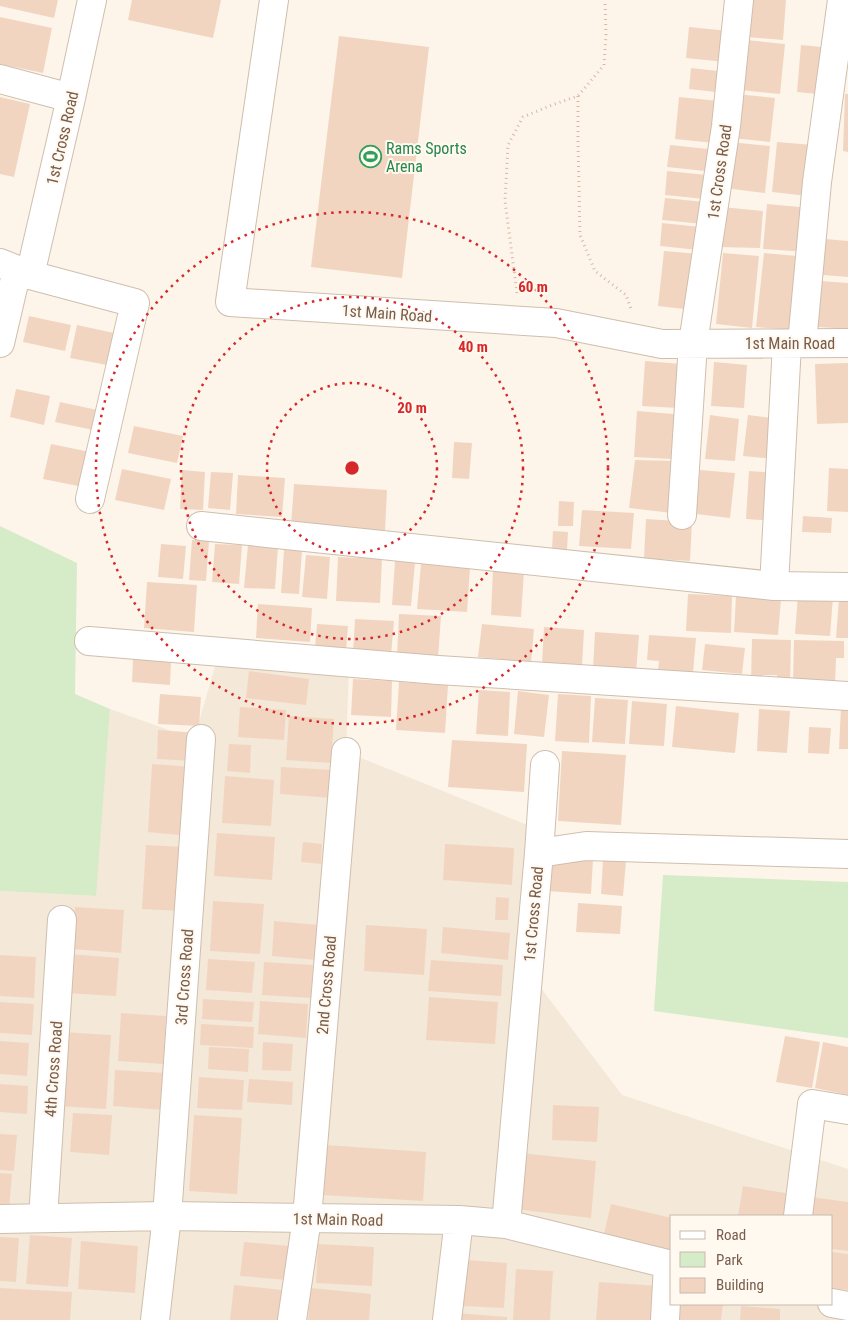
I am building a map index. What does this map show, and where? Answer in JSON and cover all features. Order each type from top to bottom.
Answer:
[{"type":"street","name":"1st Cross Road","points":[[0,343],[16,269],[71,98],[92,0]]},
{"type":"street","name":"1st Main Road","points":[[274,0],[230,302],[556,323],[662,344],[848,343]]},
{"type":"street","name":"1st Cross Road","points":[[682,515],[693,343],[726,126],[739,0]]},
{"type":"street","points":[[774,586],[794,343],[842,0]]},
{"type":"street","points":[[0,79],[71,98]]},
{"type":"street","points":[[16,269],[135,303],[90,499]]},
{"type":"street","points":[[201,526],[774,586],[848,587]]},
{"type":"street","points":[[89,641],[438,670],[848,696]]},
{"type":"street","name":"3rd Cross Road","points":[[155,1320],[167,1216],[201,739]]},
{"type":"street","name":"2nd Cross Road","points":[[292,1320],[307,1218],[346,752]]},
{"type":"street","points":[[539,854],[545,765]]},
{"type":"street","name":"1st Cross Road","points":[[506,1224],[539,854],[586,846],[848,854]]},
{"type":"street","name":"4th Cross Road","points":[[43,1218],[62,920]]},
{"type":"street","points":[[798,1215],[812,1104],[848,1110]]},
{"type":"street","name":"1st Main Road","points":[[0,1219],[167,1216],[459,1220],[506,1224],[670,1264]]},
{"type":"street","points":[[447,1320],[459,1220]]},
{"type":"street","points":[[665,1320],[670,1264]]},
{"type":"street","points":[[833,1303],[848,1306]]},
{"type":"path","points":[[520,321],[505,200],[508,145],[523,117],[552,104],[578,96],[604,65],[606,35],[605,0]]},
{"type":"path","points":[[578,96],[580,235],[595,271],[626,295],[642,340]]},
{"type":"shaded area","points":[[220,649],[349,668],[346,752],[545,832],[531,975],[622,1095],[848,1169],[848,1320],[0,1320],[0,891],[95,896],[110,709],[194,739]]},
{"type":"green space","points":[[0,526],[77,563],[75,694],[110,709],[96,896],[0,891]]},
{"type":"green space","points":[[663,875],[848,882],[848,1038],[654,1011]]},
{"type":"building","points":[[0,0],[58,0],[54,18],[0,6]]},
{"type":"building","points":[[132,0],[221,0],[213,38],[128,20]]},
{"type":"building","points":[[751,0],[786,0],[783,40],[747,37]]},
{"type":"building","points":[[0,17],[52,28],[43,73],[0,64]]},
{"type":"building","points":[[689,27],[729,31],[725,62],[686,58]]},
{"type":"building","name":"Rams Sports Arena","points":[[339,36],[429,47],[402,278],[311,267]]},
{"type":"building","points":[[746,40],[785,44],[780,94],[740,90]]},
{"type":"building","points":[[801,45],[832,48],[827,95],[797,92]]},
{"type":"building","points":[[691,68],[718,71],[716,92],[689,89]]},
{"type":"building","points":[[736,94],[775,98],[770,142],[732,138]]},
{"type":"building","points":[[845,94],[848,94],[848,152],[843,151]]},
{"type":"building","points":[[0,97],[30,104],[14,177],[0,174]]},
{"type":"building","points":[[679,97],[719,101],[714,143],[675,139]]},
{"type":"building","points":[[730,142],[770,146],[765,193],[725,188]]},
{"type":"building","points":[[777,142],[813,145],[808,196],[772,192]]},
{"type":"building","points":[[670,145],[708,149],[705,171],[667,167]]},
{"type":"building","points":[[667,171],[707,175],[704,199],[665,195]]},
{"type":"building","points":[[665,198],[705,202],[703,224],[662,220]]},
{"type":"building","points":[[767,204],[811,208],[807,252],[763,249]]},
{"type":"building","points":[[722,207],[763,211],[760,248],[719,247]]},
{"type":"building","points":[[662,223],[701,227],[698,250],[660,246]]},
{"type":"building","points":[[825,239],[848,241],[848,277],[823,275]]},
{"type":"building","points":[[664,251],[699,254],[693,310],[658,306]]},
{"type":"building","points":[[723,253],[759,256],[752,328],[716,324]]},
{"type":"building","points":[[764,253],[797,256],[790,330],[756,327]]},
{"type":"building","points":[[821,281],[848,283],[848,329],[818,327]]},
{"type":"building","points":[[29,316],[71,325],[65,351],[23,342]]},
{"type":"building","points":[[77,325],[114,333],[107,365],[70,358]]},
{"type":"building","points":[[645,361],[681,364],[678,408],[642,406]]},
{"type":"building","points":[[714,362],[747,365],[744,408],[711,406]]},
{"type":"building","points":[[848,363],[848,423],[817,424],[815,364]]},
{"type":"building","points":[[16,389],[50,396],[44,425],[10,417]]},
{"type":"building","points":[[60,402],[102,411],[98,431],[55,422]]},
{"type":"building","points":[[637,411],[674,414],[671,459],[634,457]]},
{"type":"building","points":[[710,415],[739,419],[735,461],[705,459]]},
{"type":"building","points":[[748,415],[779,419],[775,459],[743,456]]},
{"type":"building","points":[[134,426],[183,436],[177,463],[128,453]]},
{"type":"building","points":[[454,442],[472,443],[469,479],[452,478]]},
{"type":"building","points":[[51,444],[90,452],[83,487],[43,479]]},
{"type":"building","points":[[635,460],[678,461],[672,513],[629,508]]},
{"type":"building","points":[[829,468],[848,469],[848,512],[827,511]]},
{"type":"building","points":[[122,469],[171,479],[164,510],[115,500]]},
{"type":"building","points":[[182,470],[205,472],[203,510],[180,509]]},
{"type":"building","points":[[700,470],[735,473],[730,518],[696,514]]},
{"type":"building","points":[[749,471],[777,473],[774,521],[746,519]]},
{"type":"building","points":[[211,472],[233,473],[230,510],[208,508]]},
{"type":"building","points":[[238,475],[285,478],[282,517],[236,514]]},
{"type":"building","points":[[294,484],[387,490],[385,532],[291,525]]},
{"type":"building","points":[[559,501],[574,502],[573,526],[558,526]]},
{"type":"building","points":[[582,510],[634,513],[631,549],[579,546]]},
{"type":"building","points":[[803,516],[832,518],[831,533],[802,532]]},
{"type":"building","points":[[646,519],[692,522],[690,561],[644,558]]},
{"type":"building","points":[[553,531],[568,532],[567,550],[552,549]]},
{"type":"building","points":[[192,540],[209,541],[206,581],[189,580]]},
{"type":"building","points":[[161,544],[186,546],[183,579],[158,577]]},
{"type":"building","points":[[215,544],[242,545],[239,584],[212,582]]},
{"type":"building","points":[[248,545],[278,547],[275,589],[244,588]]},
{"type":"building","points":[[284,550],[302,550],[299,594],[281,593]]},
{"type":"building","points":[[306,555],[330,557],[327,599],[302,597]]},
{"type":"building","points":[[338,557],[382,559],[380,603],[336,601]]},
{"type":"building","points":[[395,561],[415,563],[411,606],[392,605]]},
{"type":"building","points":[[421,564],[470,568],[467,612],[417,609]]},
{"type":"building","points":[[493,569],[524,571],[521,617],[491,615]]},
{"type":"building","points":[[147,582],[197,585],[194,632],[144,628]]},
{"type":"building","points":[[688,594],[732,596],[731,633],[686,631]]},
{"type":"building","points":[[798,594],[833,597],[830,636],[795,634]]},
{"type":"building","points":[[736,596],[781,599],[778,635],[734,632]]},
{"type":"building","points":[[839,598],[848,599],[848,638],[836,638]]},
{"type":"building","points":[[258,604],[312,608],[310,642],[256,638]]},
{"type":"building","points":[[399,614],[441,616],[438,658],[397,655]]},
{"type":"building","points":[[355,619],[394,621],[391,655],[353,652]]},
{"type":"building","points":[[317,624],[348,626],[346,651],[315,649]]},
{"type":"building","points":[[482,624],[534,629],[531,662],[478,657]]},
{"type":"building","points":[[544,627],[584,630],[582,666],[542,663]]},
{"type":"building","points":[[595,632],[639,635],[636,673],[593,669]]},
{"type":"building","points":[[649,635],[696,638],[693,673],[658,670],[659,661],[647,660]]},
{"type":"building","points":[[752,639],[791,640],[790,684],[777,684],[777,675],[763,675],[763,682],[751,682]]},
{"type":"building","points":[[794,640],[844,641],[844,658],[836,658],[835,685],[793,684]]},
{"type":"building","points":[[705,644],[745,648],[742,674],[702,670]]},
{"type":"building","points":[[133,659],[171,662],[170,685],[132,682]]},
{"type":"building","points":[[249,671],[309,679],[306,705],[246,698]]},
{"type":"building","points":[[353,679],[392,681],[391,717],[351,715]]},
{"type":"building","points":[[399,682],[448,685],[445,733],[396,730]]},
{"type":"building","points":[[479,690],[510,692],[508,736],[476,734]]},
{"type":"building","points":[[518,691],[549,695],[544,737],[514,734]]},
{"type":"building","points":[[160,694],[201,697],[199,726],[158,724]]},
{"type":"building","points":[[558,694],[591,696],[589,743],[555,741]]},
{"type":"building","points":[[595,698],[628,700],[625,744],[592,742]]},
{"type":"building","points":[[632,701],[667,704],[664,746],[629,744]]},
{"type":"building","points":[[676,706],[739,713],[735,753],[672,747]]},
{"type":"building","points":[[240,707],[286,710],[284,740],[238,737]]},
{"type":"building","points":[[841,707],[848,707],[848,749],[839,749]]},
{"type":"building","points":[[759,709],[790,711],[787,753],[757,751]]},
{"type":"building","points":[[289,716],[334,719],[331,763],[286,760]]},
{"type":"building","points":[[809,727],[831,728],[829,754],[808,753]]},
{"type":"building","points":[[158,730],[198,733],[196,761],[157,759]]},
{"type":"building","points":[[452,740],[527,744],[524,792],[448,787]]},
{"type":"building","points":[[229,744],[251,745],[250,773],[227,771]]},
{"type":"building","points":[[562,751],[626,755],[621,825],[558,821]]},
{"type":"building","points":[[152,764],[194,767],[190,836],[148,832]]},
{"type":"building","points":[[281,767],[333,770],[332,798],[280,794]]},
{"type":"building","points":[[225,776],[274,780],[271,826],[222,823]]},
{"type":"building","points":[[217,833],[275,837],[272,880],[214,876]]},
{"type":"building","points":[[303,842],[322,844],[321,864],[301,862]]},
{"type":"building","points":[[445,844],[514,848],[512,885],[443,880]]},
{"type":"building","points":[[146,845],[185,847],[181,911],[142,909]]},
{"type":"building","points":[[550,855],[593,859],[591,894],[547,891]]},
{"type":"building","points":[[603,860],[626,861],[623,896],[601,894]]},
{"type":"building","points":[[496,897],[509,898],[508,920],[495,920]]},
{"type":"building","points":[[213,901],[264,904],[260,954],[210,951]]},
{"type":"building","points":[[578,903],[622,906],[620,934],[576,932]]},
{"type":"building","points":[[75,907],[124,910],[121,953],[72,949]]},
{"type":"building","points":[[274,921],[319,925],[317,960],[272,956]]},
{"type":"building","points":[[366,925],[427,929],[424,975],[364,971]]},
{"type":"building","points":[[443,927],[510,933],[508,960],[441,953]]},
{"type":"building","points":[[69,954],[119,958],[116,996],[66,993]]},
{"type":"building","points":[[0,955],[36,957],[34,998],[0,996]]},
{"type":"building","points":[[208,959],[255,962],[252,993],[206,990]]},
{"type":"building","points":[[431,960],[503,965],[501,996],[428,991]]},
{"type":"building","points":[[264,962],[313,965],[311,998],[262,995]]},
{"type":"building","points":[[429,997],[498,1002],[495,1044],[426,1040]]},
{"type":"building","points":[[203,999],[254,1002],[252,1022],[202,1019]]},
{"type":"building","points":[[260,1001],[308,1004],[306,1038],[258,1034]]},
{"type":"building","points":[[0,1002],[34,1004],[32,1035],[0,1033]]},
{"type":"building","points":[[121,1013],[166,1016],[163,1064],[118,1061]]},
{"type":"building","points":[[201,1024],[254,1027],[253,1048],[200,1045]]},
{"type":"building","points":[[63,1032],[111,1035],[106,1109],[59,1106]]},
{"type":"building","points":[[785,1036],[820,1042],[812,1088],[776,1082]]},
{"type":"building","points":[[0,1041],[29,1043],[27,1076],[0,1074]]},
{"type":"building","points":[[263,1042],[293,1044],[291,1071],[262,1070]]},
{"type":"building","points":[[823,1042],[848,1047],[848,1095],[815,1088]]},
{"type":"building","points":[[209,1047],[249,1049],[248,1072],[208,1069]]},
{"type":"building","points":[[115,1070],[166,1073],[163,1110],[113,1106]]},
{"type":"building","points":[[199,1077],[244,1080],[242,1110],[197,1108]]},
{"type":"building","points":[[249,1079],[293,1082],[292,1105],[247,1102]]},
{"type":"building","points":[[0,1084],[28,1086],[27,1114],[0,1112]]},
{"type":"building","points":[[553,1105],[599,1107],[597,1142],[552,1140]]},
{"type":"building","points":[[73,1113],[112,1115],[109,1155],[70,1152]]},
{"type":"building","points":[[194,1115],[242,1118],[237,1194],[189,1191]]},
{"type":"building","points":[[0,1134],[17,1135],[14,1171],[0,1170]]},
{"type":"building","points":[[326,1145],[426,1152],[423,1201],[322,1195]]},
{"type":"building","points":[[521,1153],[596,1161],[591,1218],[514,1209]]},
{"type":"building","points":[[0,1173],[12,1174],[9,1210],[0,1209]]},
{"type":"building","points":[[743,1186],[791,1194],[788,1215],[738,1215]]},
{"type":"building","points":[[811,1197],[848,1202],[848,1251],[833,1249],[833,1215],[809,1215]]},
{"type":"building","points":[[611,1204],[670,1218],[670,1253],[603,1238]]},
{"type":"building","points":[[30,1235],[72,1238],[68,1287],[26,1284]]},
{"type":"building","points":[[0,1237],[19,1238],[16,1282],[0,1281]]},
{"type":"building","points":[[81,1241],[138,1246],[135,1293],[78,1289]]},
{"type":"building","points":[[244,1242],[290,1246],[287,1280],[240,1276]]},
{"type":"building","points":[[318,1244],[374,1247],[372,1286],[316,1283]]},
{"type":"building","points":[[833,1252],[848,1254],[848,1290],[833,1288]]},
{"type":"building","points":[[466,1260],[507,1263],[504,1308],[463,1306]]},
{"type":"building","points":[[516,1269],[553,1271],[550,1320],[513,1320]]},
{"type":"building","points":[[599,1282],[659,1286],[657,1320],[596,1320]]},
{"type":"building","points":[[234,1285],[282,1290],[279,1320],[230,1320]]},
{"type":"building","points":[[0,1288],[72,1292],[70,1320],[0,1320]]},
{"type":"building","points":[[311,1288],[371,1294],[369,1320],[308,1320]]},
{"type":"building","points":[[672,1305],[723,1305],[721,1320],[671,1320]]},
{"type":"building","points":[[741,1306],[780,1309],[780,1320],[740,1320]]},
{"type":"building","points":[[456,1313],[507,1317],[507,1320],[455,1320]]},
{"type":"place","name":"Rams Sports Arena","points":[[370,157]]}]
